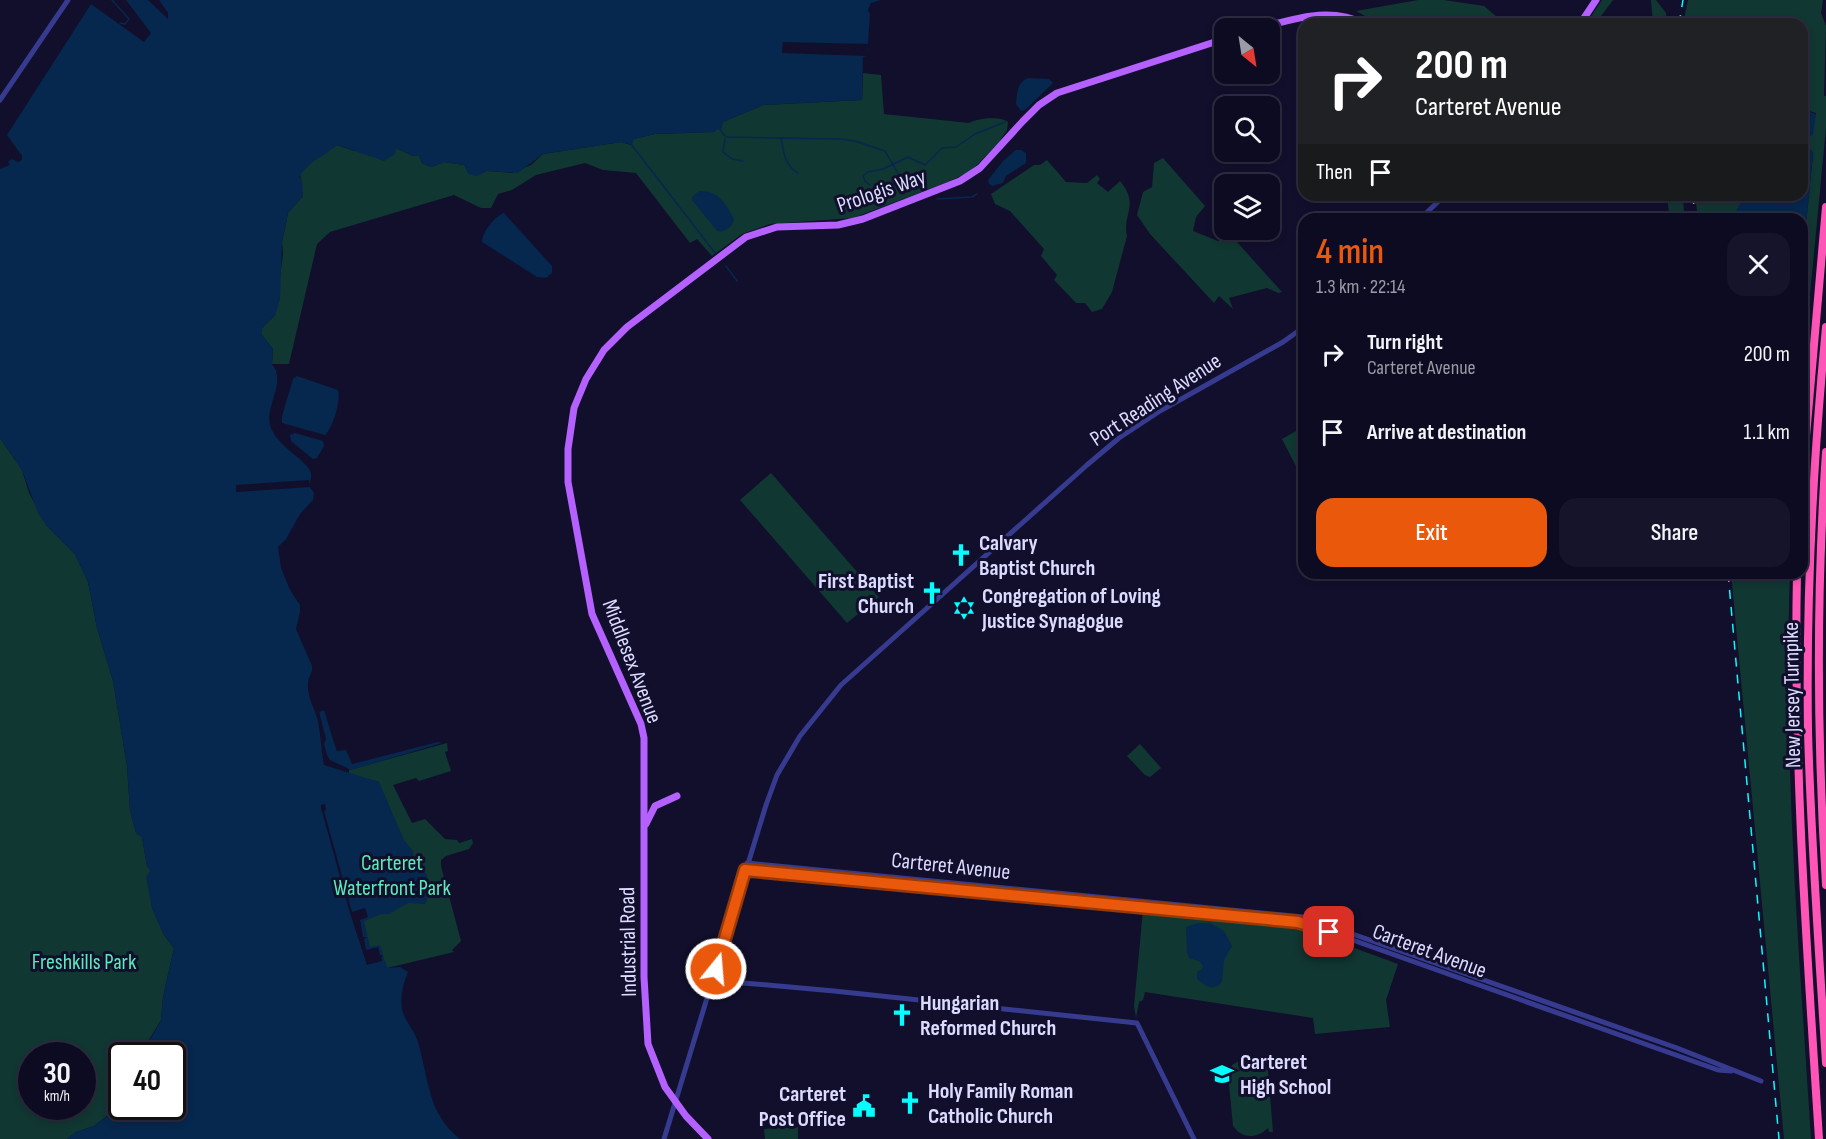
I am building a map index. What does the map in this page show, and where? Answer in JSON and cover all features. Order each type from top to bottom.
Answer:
[{"type":"highway","points":[[1808,413],[1826,207]]},
{"type":"highway","name":"New Jersey Turnpike","points":[[1826,327],[1812,516],[1808,668],[1813,848],[1826,1063]]},
{"type":"highway","name":"New Jersey Turnpike","points":[[1826,452],[1820,574],[1819,669],[1821,794],[1826,885]]},
{"type":"highway","name":"New Jersey Turnpike","points":[[1797,579],[1798,794],[1819,1139]]},
{"type":"main road","points":[[1584,18],[1596,0]]},
{"type":"main road","points":[[1298,18],[1323,14],[1350,18]]},
{"type":"main road","points":[[1280,23],[1298,18]]},
{"type":"main road","name":"Prologis Way","points":[[572,507],[568,482],[568,449],[574,408],[586,379],[604,350],[627,327],[740,240],[760,231],[777,227],[838,225],[863,219],[960,181],[980,168],[1034,109],[1057,93],[1214,42]]},
{"type":"main road","name":"Middlesex Avenue","points":[[572,507],[592,614],[641,724],[644,738],[644,794]]},
{"type":"main road","name":"Industrial Road","points":[[644,794],[644,977],[648,1044],[665,1087],[708,1139]]},
{"type":"main road","points":[[645,826],[655,806],[677,796]]},
{"type":"street","points":[[0,100],[68,0]]},
{"type":"street","points":[[1426,213],[1439,201]]},
{"type":"street","name":"Port Reading Avenue","points":[[664,1139],[745,870],[777,775],[805,728],[850,677],[1119,438],[1298,331]]},
{"type":"street","name":"Carteret Avenue","points":[[747,864],[1304,917],[1677,1048],[1761,1081]]},
{"type":"street","name":"Carteret Avenue","points":[[745,870],[1302,922],[1718,1070],[1736,1072]]},
{"type":"street","points":[[711,984],[744,983],[834,991],[1137,1023],[1194,1139]]},
{"type":"green space","points":[[1418,0],[1444,0],[1484,6],[1498,18],[1368,18],[1356,11]]},
{"type":"green space","points":[[1602,0],[1613,0],[1600,18],[1590,18]]},
{"type":"green space","points":[[1651,0],[1656,0],[1666,13],[1666,18],[1652,18]]},
{"type":"green space","points":[[1688,0],[1823,0],[1821,13],[1826,26],[1824,96],[1826,96],[1826,128],[1808,316],[1807,213],[1813,154],[1808,146],[1808,133],[1816,113],[1808,111],[1808,18],[1684,18]]},
{"type":"green space","points":[[863,73],[881,75],[884,114],[969,123],[995,118],[1008,122],[1007,130],[977,165],[950,181],[853,218],[770,224],[742,234],[712,256],[697,239],[690,243],[636,173],[603,170],[585,163],[536,175],[512,190],[498,194],[491,208],[481,208],[454,195],[330,232],[317,244],[289,364],[272,364],[273,349],[262,335],[262,328],[275,315],[283,254],[282,242],[288,213],[303,196],[300,174],[312,161],[337,145],[354,151],[398,149],[413,156],[419,155],[422,163],[431,167],[444,162],[464,165],[469,174],[487,171],[512,173],[531,165],[543,154],[621,142],[631,145],[633,139],[655,134],[714,132],[723,122],[763,105],[862,100]]},
{"type":"green space","points":[[1163,158],[1205,206],[1196,217],[1193,231],[1218,241],[1235,240],[1282,292],[1278,293],[1267,288],[1229,298],[1233,309],[1219,296],[1214,303],[1150,234],[1137,215],[1143,192],[1152,187],[1154,163]]},
{"type":"green space","points":[[1047,160],[1066,182],[1087,183],[1097,175],[1100,179],[1097,183],[1108,192],[1120,181],[1129,197],[1127,236],[1112,292],[1102,309],[1092,312],[1085,303],[1076,303],[1054,280],[1057,275],[1041,256],[1044,249],[1010,211],[995,204],[991,194],[1034,165],[1040,165]]},
{"type":"green space","points":[[1668,201],[1683,201],[1684,213],[1669,213]]},
{"type":"green space","points":[[1696,201],[1744,201],[1749,213],[1697,213]]},
{"type":"green space","points":[[1298,430],[1298,470],[1282,439]]},
{"type":"green space","name":"Freshkills Park","points":[[0,438],[22,470],[29,493],[47,526],[75,554],[88,582],[97,628],[113,681],[127,766],[130,810],[136,833],[142,837],[147,866],[151,871],[148,875],[152,908],[164,935],[174,948],[163,997],[161,1020],[148,1042],[108,1042],[108,1115],[94,1126],[76,1132],[67,1139],[0,1139]]},
{"type":"green space","points":[[771,473],[879,597],[847,623],[740,500]]},
{"type":"green space","points":[[1732,579],[1790,579],[1788,644],[1790,785],[1811,1139],[1784,1139]]},
{"type":"green space","name":"Carteret Waterfront Park","points":[[447,743],[448,751],[445,752],[451,771],[419,781],[416,778],[393,785],[412,823],[425,819],[445,839],[457,840],[459,843],[472,839],[473,843],[469,849],[446,856],[441,860],[461,941],[452,950],[454,952],[387,968],[385,962],[370,967],[350,913],[379,782],[349,774],[349,770]]},
{"type":"green space","points":[[1140,744],[1161,768],[1150,777],[1145,775],[1127,756]]},
{"type":"green space","points":[[1143,910],[1301,925],[1338,938],[1338,942],[1398,964],[1386,1000],[1390,1027],[1315,1034],[1313,1018],[1145,992],[1143,1000],[1139,1002],[1136,1018],[1134,1006]]},
{"type":"green space","points":[[1242,1059],[1254,1059],[1263,1063],[1263,1060],[1267,1060],[1273,1132],[1269,1132],[1268,1128],[1264,1132],[1250,1136],[1241,1133],[1233,1126],[1228,1074],[1232,1065]]},
{"type":"green space","points":[[798,1127],[798,1139],[765,1139],[764,1129]]},
{"type":"water","points":[[126,0],[148,0],[168,19],[168,13],[159,0],[881,0],[871,3],[868,10],[870,14],[867,56],[863,57],[862,100],[763,105],[723,122],[721,131],[717,129],[714,132],[655,134],[634,139],[632,145],[621,142],[543,154],[518,173],[487,171],[477,176],[469,174],[464,165],[444,162],[431,167],[422,163],[419,155],[413,156],[398,149],[395,154],[384,161],[337,145],[313,162],[299,177],[302,180],[303,196],[288,213],[282,242],[280,299],[275,315],[262,328],[262,335],[273,349],[272,364],[277,378],[270,410],[270,425],[278,440],[308,468],[311,473],[310,487],[314,493],[313,500],[300,514],[286,539],[278,547],[281,568],[290,590],[300,605],[296,629],[312,666],[308,689],[318,721],[324,765],[379,782],[404,840],[413,851],[415,866],[424,871],[428,878],[429,892],[425,904],[408,903],[389,914],[381,914],[364,921],[370,947],[380,945],[387,968],[400,967],[408,972],[403,986],[401,1004],[403,1013],[418,1042],[435,1107],[449,1129],[460,1139],[67,1139],[76,1132],[94,1126],[108,1116],[108,1120],[186,1120],[186,1042],[149,1042],[161,1020],[163,997],[174,948],[164,935],[152,908],[146,876],[151,871],[147,866],[142,837],[136,833],[130,810],[127,766],[113,681],[97,628],[88,582],[75,554],[47,526],[38,513],[22,470],[0,438],[0,169],[10,165],[8,162],[12,159],[18,162],[22,160],[22,156],[7,135],[91,4],[144,42],[151,33]]},
{"type":"water","points":[[1028,78],[1049,79],[1053,83],[1025,110],[1021,111],[1016,104],[1017,92]]},
{"type":"water","points":[[1808,111],[1816,114],[1813,134],[1808,138]]},
{"type":"water","points":[[1808,146],[1813,154],[1807,213],[1735,213],[1741,201],[1808,201]]},
{"type":"water","points":[[1016,150],[1026,153],[1026,163],[1006,176],[1003,183],[992,186],[989,184],[988,180],[1003,161]]},
{"type":"water","points":[[699,191],[716,195],[728,208],[734,219],[728,229],[717,231],[692,200],[692,197]]},
{"type":"water","points":[[504,213],[552,266],[552,273],[546,278],[537,277],[482,242],[490,225]]},
{"type":"water","points":[[297,376],[338,390],[336,414],[325,435],[282,423],[293,379]]},
{"type":"water","points":[[295,433],[323,441],[324,446],[317,458],[313,459],[291,441],[290,435]]},
{"type":"water","points":[[324,710],[337,751],[346,750],[352,764],[438,742],[442,743],[351,770],[330,760],[327,755],[324,744],[326,739],[319,712]]},
{"type":"water","points":[[1198,923],[1210,923],[1224,931],[1232,946],[1224,960],[1222,982],[1216,987],[1206,986],[1197,979],[1197,972],[1203,966],[1199,961],[1189,958],[1187,953],[1186,927]]},
{"type":"pier","points":[[783,42],[868,44],[867,56],[782,53]]},
{"type":"pier","points":[[309,480],[310,487],[236,492],[236,485]]},
{"type":"pier","points":[[325,804],[326,810],[324,811],[352,912],[365,908],[368,917],[360,920],[363,937],[367,937],[364,939],[366,950],[378,947],[380,955],[384,956],[381,957],[382,961],[367,965],[321,808],[321,805]]},
{"type":"waterway","points":[[112,0],[129,19],[125,24],[120,23]]},
{"type":"waterway","points":[[870,185],[863,176],[868,172],[883,169],[908,157],[925,165],[942,148],[956,147],[975,134],[1005,122]]},
{"type":"waterway","points":[[721,131],[726,137],[855,141],[885,151],[900,177],[917,189]]},
{"type":"waterway","points":[[781,138],[787,162],[798,173]]},
{"type":"waterway","points":[[725,139],[723,152],[732,159],[743,161]]},
{"type":"waterway","points":[[631,144],[715,253]]},
{"type":"waterway","points":[[937,199],[972,197],[977,194]]},
{"type":"waterway","points":[[726,266],[737,281]]},
{"type":"railway","points":[[1680,18],[1683,0]]},
{"type":"railway","points":[[1694,201],[1694,213]]},
{"type":"railway","points":[[1729,579],[1779,1139]]},
{"type":"place","name":"Calvary Baptist Church","points":[[961,555]]},
{"type":"place","name":"First Baptist Church","points":[[932,593]]},
{"type":"place","name":"Congregation of Loving Justice Synagogue","points":[[964,608]]},
{"type":"place","name":"Hungarian Reformed Church","points":[[902,1015]]},
{"type":"place","name":"Carteret High School","points":[[1222,1074]]},
{"type":"place","name":"Holy Family Roman Catholic Church","points":[[910,1103]]},
{"type":"place","name":"Carteret Post Office","points":[[864,1106]]},
{"type":"route","points":[[716,969],[745,870],[1302,922],[1329,932]]}]
